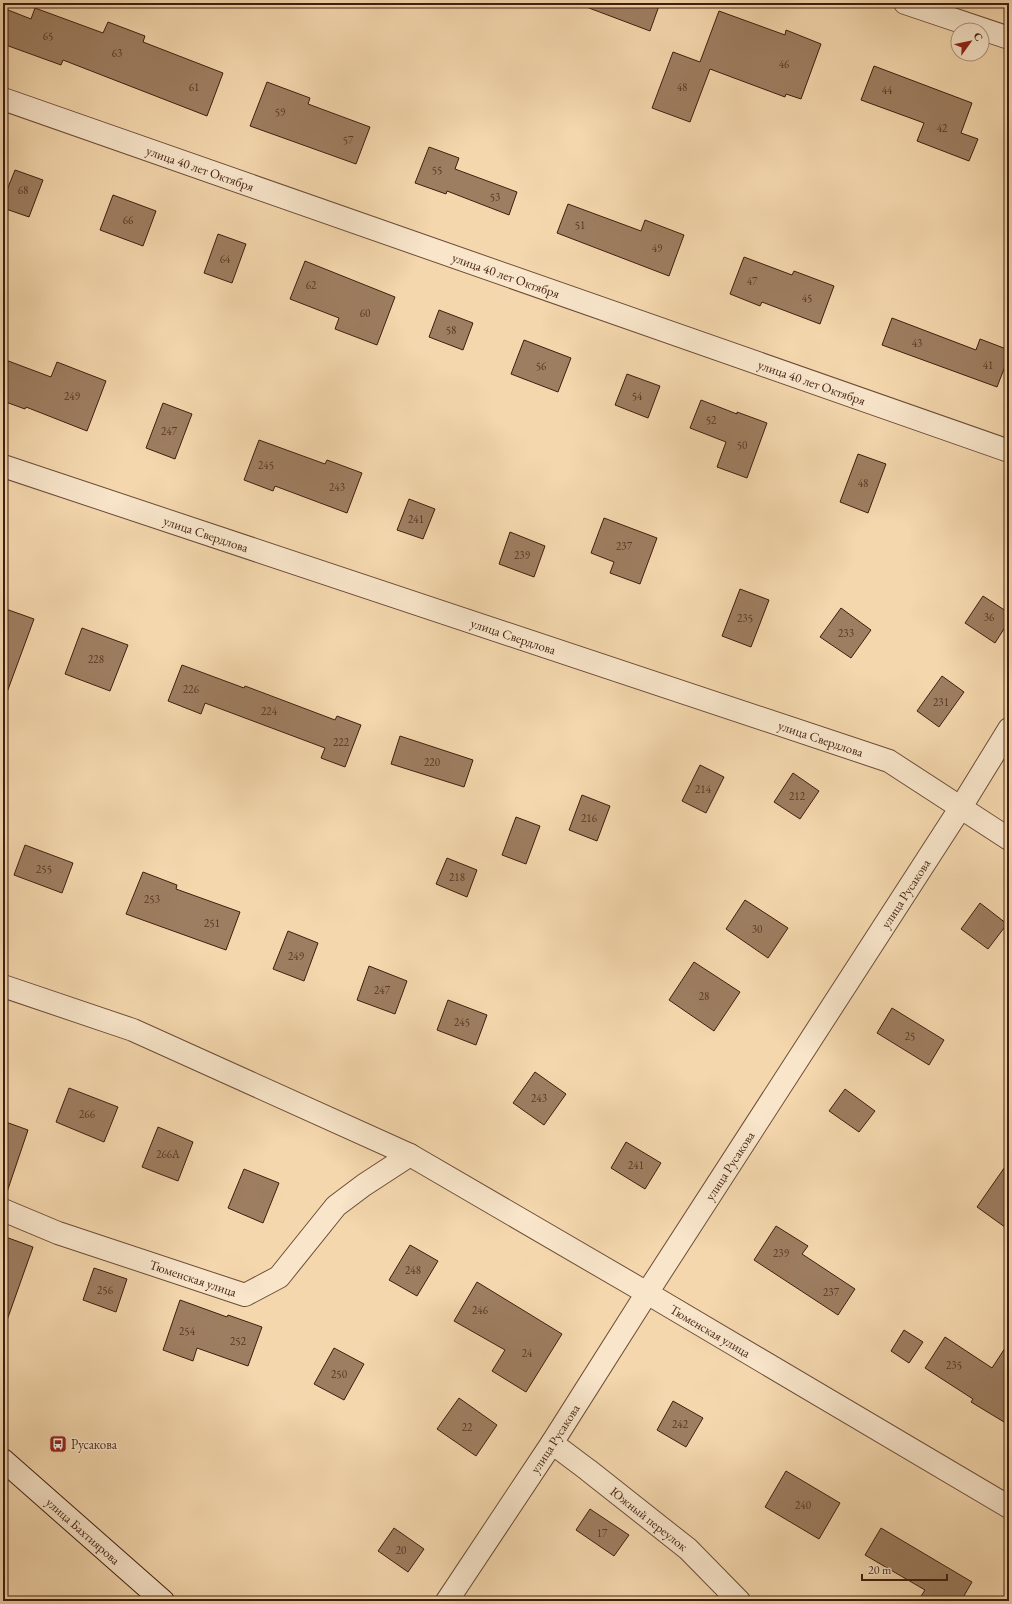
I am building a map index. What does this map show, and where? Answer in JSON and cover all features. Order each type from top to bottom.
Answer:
[{"type":"street","points":[[904,3],[1009,38]]},
{"type":"street","name":"улица 40 лет Октября","points":[[3,99],[1009,451]]},
{"type":"street","name":"улица Свердлова","points":[[3,466],[889,761],[1009,839]]},
{"type":"street","name":"улица Русакова","points":[[447,1601],[552,1444],[647,1293],[961,807],[1009,729]]},
{"type":"street","name":"Тюменская улица","points":[[3,986],[133,1030],[410,1155],[1009,1507]]},
{"type":"street","name":"Тюменская улица","points":[[3,1210],[58,1233],[245,1295],[279,1277],[336,1206],[364,1185],[410,1155]]},
{"type":"street","name":"Южный переулок","points":[[552,1444],[588,1470],[688,1549],[739,1601]]},
{"type":"street","name":"улица Бахтиярова","points":[[3,1460],[163,1601]]},
{"type":"building","points":[[581,3],[660,3],[650,31],[581,5]]},
{"type":"building","points":[[3,8],[31,19],[35,8],[103,33],[108,22],[145,36],[143,42],[223,73],[207,116],[63,60],[61,65],[3,44]]},
{"type":"building","points":[[719,11],[785,35],[786,30],[821,44],[801,99],[786,94],[785,97],[710,69],[690,122],[652,108],[673,52],[700,62]]},
{"type":"building","points":[[874,66],[972,103],[961,133],[978,139],[969,161],[917,141],[924,123],[861,100]]},
{"type":"building","points":[[267,82],[310,98],[308,104],[370,127],[356,164],[250,126]]},
{"type":"building","points":[[429,147],[459,158],[455,169],[517,192],[509,215],[447,191],[446,194],[415,183]]},
{"type":"building","points":[[15,170],[43,180],[29,217],[3,208],[3,200]]},
{"type":"building","points":[[113,195],[156,211],[143,246],[100,230]]},
{"type":"building","points":[[568,204],[641,231],[645,220],[684,235],[669,276],[557,233]]},
{"type":"building","points":[[218,234],[246,244],[232,283],[204,273]]},
{"type":"building","points":[[744,257],[792,275],[794,271],[834,286],[820,324],[762,302],[760,306],[730,294]]},
{"type":"building","points":[[305,261],[395,297],[377,345],[335,329],[339,318],[290,299]]},
{"type":"building","points":[[439,310],[473,323],[463,350],[429,337]]},
{"type":"building","points":[[892,318],[976,350],[980,339],[1009,350],[1009,356],[997,387],[882,345]]},
{"type":"building","points":[[524,340],[571,358],[558,392],[511,374]]},
{"type":"building","points":[[3,359],[51,377],[57,362],[106,381],[87,431],[26,407],[25,409],[3,401]]},
{"type":"building","points":[[627,374],[660,386],[648,418],[615,405]]},
{"type":"building","points":[[701,400],[737,414],[737,412],[767,423],[747,478],[717,467],[726,442],[690,428]]},
{"type":"building","points":[[163,403],[192,414],[175,459],[146,448]]},
{"type":"building","points":[[259,440],[325,464],[327,460],[362,473],[347,513],[275,486],[273,491],[244,480]]},
{"type":"building","points":[[858,454],[886,464],[868,513],[840,502]]},
{"type":"building","points":[[409,499],[435,509],[423,539],[397,530]]},
{"type":"building","points":[[604,518],[657,538],[640,584],[610,573],[614,562],[591,553]]},
{"type":"building","points":[[510,532],[545,546],[534,577],[499,564]]},
{"type":"building","points":[[740,589],[769,600],[751,647],[722,636]]},
{"type":"building","points":[[983,596],[1009,613],[1009,621],[995,643],[965,623]]},
{"type":"building","points":[[3,608],[34,619],[6,695],[3,694]]},
{"type":"building","points":[[841,608],[871,630],[851,658],[820,637]]},
{"type":"building","points":[[82,628],[128,645],[110,691],[65,674]]},
{"type":"building","points":[[182,665],[244,688],[245,686],[335,720],[337,716],[361,725],[345,767],[321,758],[325,748],[205,703],[201,714],[168,701]]},
{"type":"building","points":[[942,676],[964,692],[939,727],[917,711]]},
{"type":"building","points":[[400,736],[473,760],[464,787],[391,764]]},
{"type":"building","points":[[700,765],[724,777],[706,813],[682,801]]},
{"type":"building","points":[[793,773],[819,791],[800,819],[774,802]]},
{"type":"building","points":[[582,795],[610,806],[597,841],[569,830]]},
{"type":"building","points":[[516,817],[540,826],[526,864],[502,855]]},
{"type":"building","points":[[25,845],[73,863],[62,893],[14,875]]},
{"type":"building","points":[[447,858],[477,870],[467,897],[436,884]]},
{"type":"building","points":[[143,872],[177,885],[176,889],[240,912],[226,950],[126,914]]},
{"type":"building","points":[[745,900],[788,928],[768,958],[726,929]]},
{"type":"building","points":[[980,903],[1007,924],[988,949],[961,929]]},
{"type":"building","points":[[288,931],[318,943],[304,981],[273,969]]},
{"type":"building","points":[[694,962],[740,992],[714,1031],[669,1000]]},
{"type":"building","points":[[369,966],[407,981],[395,1014],[357,1000]]},
{"type":"building","points":[[448,1000],[487,1015],[476,1045],[437,1030]]},
{"type":"building","points":[[892,1008],[944,1040],[929,1065],[877,1033]]},
{"type":"building","points":[[535,1072],[566,1094],[544,1125],[513,1103]]},
{"type":"building","points":[[69,1088],[118,1107],[104,1142],[56,1122]]},
{"type":"building","points":[[845,1089],[875,1111],[859,1132],[829,1111]]},
{"type":"building","points":[[3,1121],[28,1130],[7,1192],[3,1192]]},
{"type":"building","points":[[158,1127],[193,1142],[178,1181],[142,1167]]},
{"type":"building","points":[[626,1142],[661,1163],[645,1189],[611,1168]]},
{"type":"building","points":[[1009,1161],[1009,1230],[977,1207]]},
{"type":"building","points":[[244,1169],[279,1183],[263,1223],[228,1208]]},
{"type":"building","points":[[776,1226],[808,1246],[802,1254],[855,1289],[838,1315],[754,1260]]},
{"type":"building","points":[[3,1236],[33,1247],[6,1323],[3,1323]]},
{"type":"building","points":[[410,1245],[438,1261],[417,1296],[389,1280]]},
{"type":"building","points":[[94,1268],[127,1279],[116,1312],[83,1300]]},
{"type":"building","points":[[477,1282],[562,1334],[526,1392],[492,1371],[505,1350],[454,1321]]},
{"type":"building","points":[[180,1300],[227,1317],[228,1315],[262,1327],[248,1366],[197,1348],[193,1361],[163,1350]]},
{"type":"building","points":[[904,1330],[923,1342],[909,1363],[891,1351]]},
{"type":"building","points":[[945,1337],[992,1368],[1009,1342],[1009,1425],[971,1402],[973,1399],[925,1368]]},
{"type":"building","points":[[334,1348],[364,1364],[344,1400],[314,1384]]},
{"type":"building","points":[[459,1398],[497,1425],[476,1456],[437,1429]]},
{"type":"building","points":[[673,1401],[703,1418],[686,1447],[657,1430]]},
{"type":"building","points":[[786,1471],[840,1503],[819,1539],[765,1507]]},
{"type":"building","points":[[590,1509],[629,1535],[614,1556],[576,1530]]},
{"type":"building","points":[[394,1528],[424,1549],[408,1572],[378,1551]]},
{"type":"building","points":[[881,1528],[972,1582],[961,1601],[918,1601],[925,1590],[865,1555]]},
{"type":"place","name":"Русакова","points":[[58,1444]]}]
